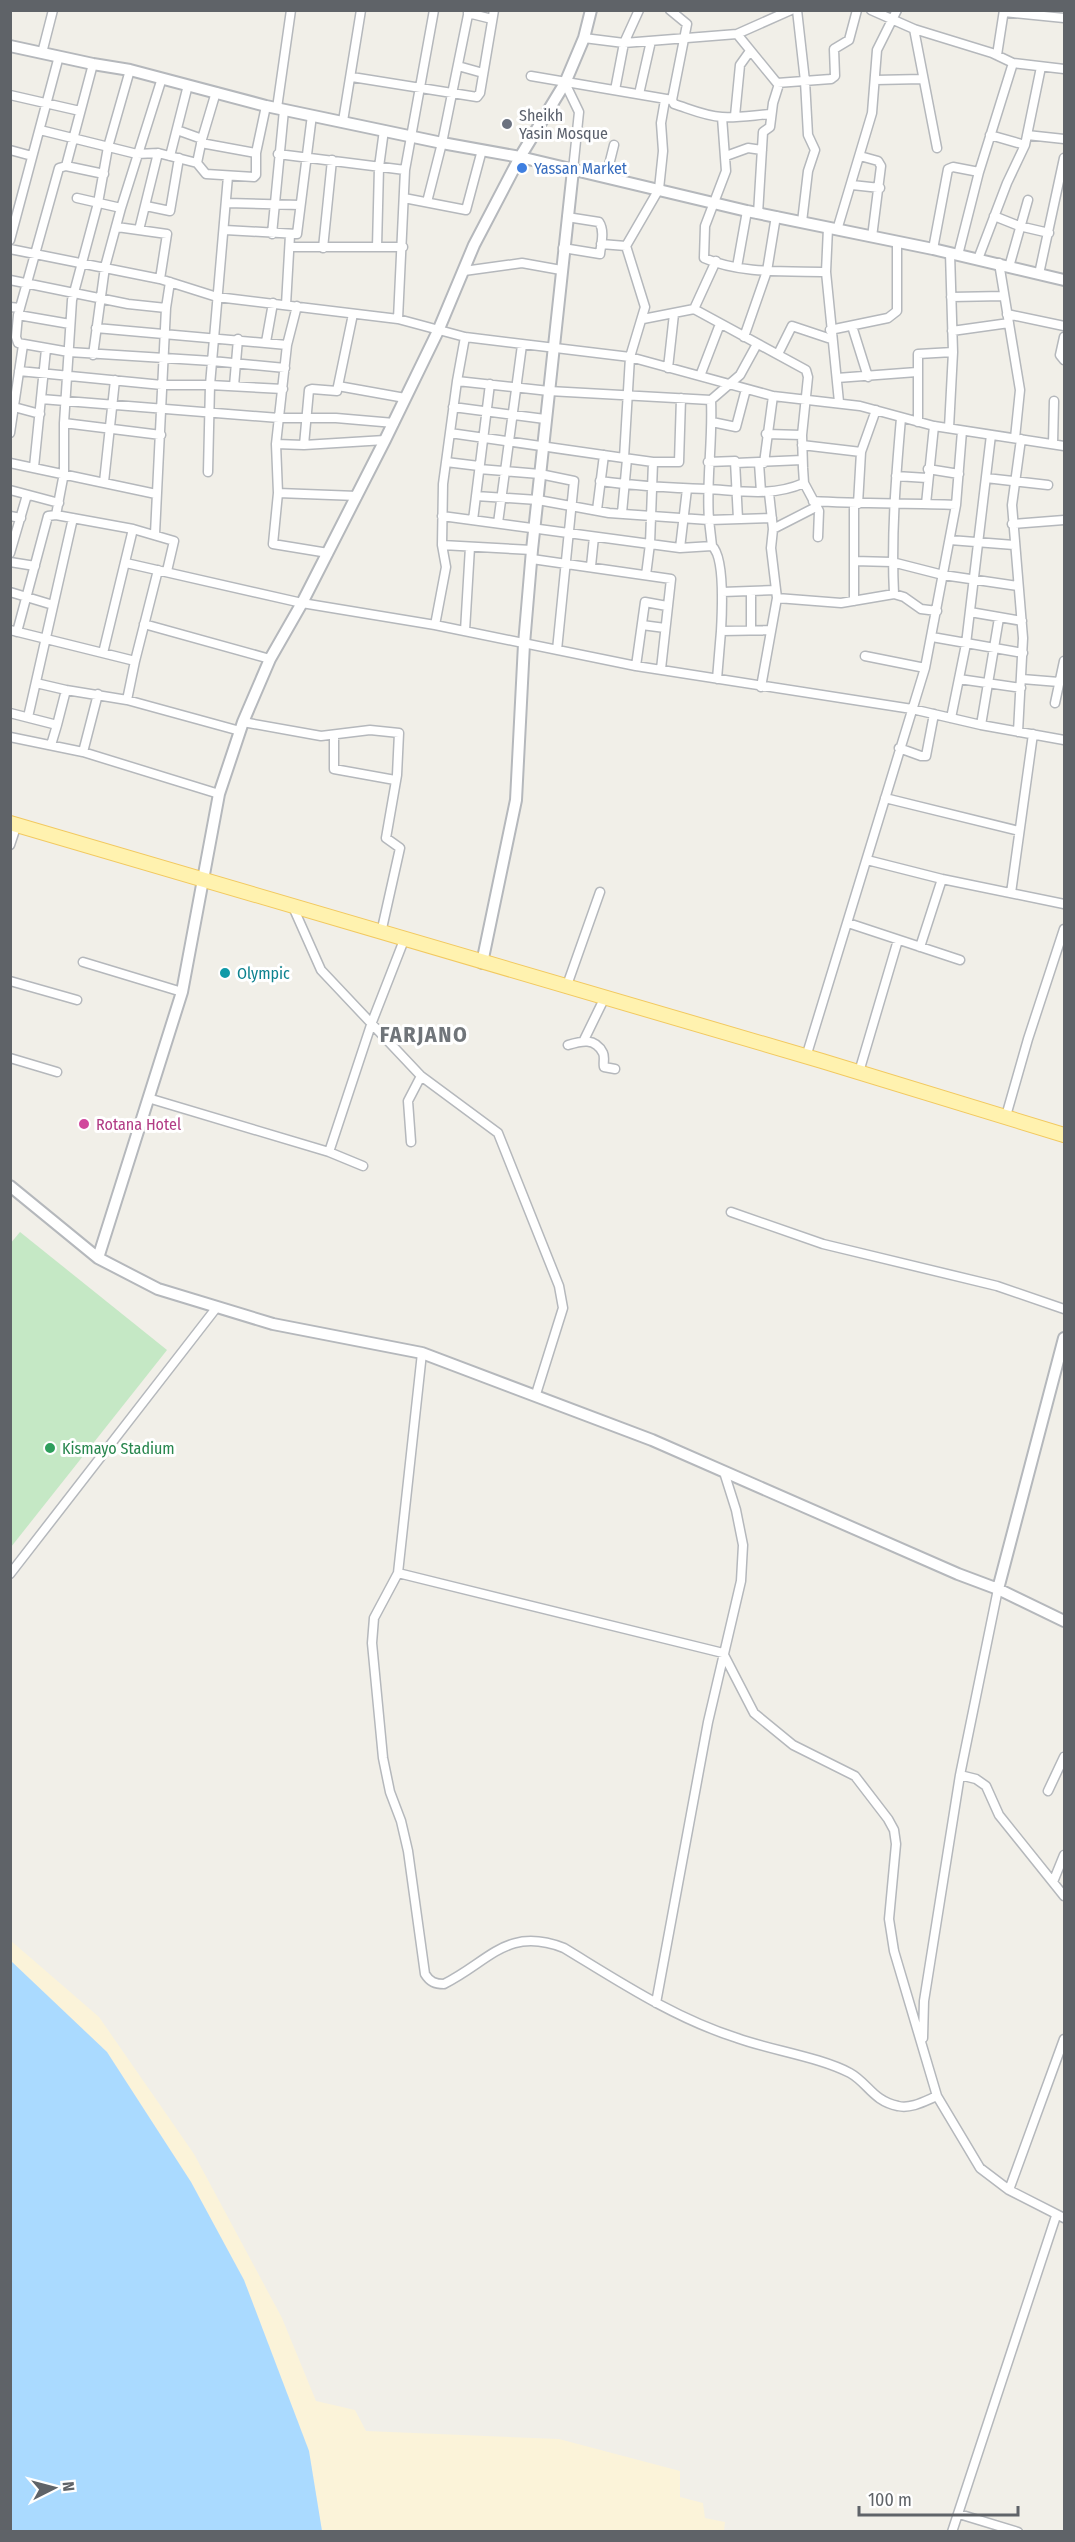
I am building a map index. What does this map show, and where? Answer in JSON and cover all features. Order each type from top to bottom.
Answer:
[{"type":"main road","points":[[14,824],[566,988],[859,1072],[1065,1135]]},
{"type":"street","points":[[42,53],[53,10]]},
{"type":"street","points":[[272,234],[278,154],[276,108],[291,10]]},
{"type":"street","points":[[343,121],[361,10]]},
{"type":"street","points":[[398,319],[405,170],[434,10]]},
{"type":"street","points":[[98,1258],[182,992],[219,794],[242,727],[270,659],[302,603],[386,440],[438,331],[474,246],[520,158],[565,83],[584,38],[591,10]]},
{"type":"street","points":[[615,90],[624,43],[639,10]]},
{"type":"street","points":[[622,513],[626,459],[626,394],[630,357],[643,319],[644,302],[626,246],[659,189],[663,151],[661,123],[684,38],[686,22],[670,10]]},
{"type":"street","points":[[584,38],[624,43],[737,34],[774,12],[791,10]]},
{"type":"street","points":[[797,10],[808,135],[815,150],[808,171],[802,222]]},
{"type":"street","points":[[737,34],[771,78],[779,84],[834,78],[834,49],[849,40],[857,10]]},
{"type":"street","points":[[839,402],[826,272],[833,229],[852,185],[872,113],[877,50],[897,10]]},
{"type":"street","points":[[877,11],[914,29],[997,55],[1013,63],[1065,69]]},
{"type":"street","points":[[997,55],[1004,11],[1065,18]]},
{"type":"street","points":[[351,77],[452,94],[479,96],[493,15],[469,12],[458,66],[452,94],[442,143],[427,202]]},
{"type":"street","points":[[914,29],[937,148]]},
{"type":"street","points":[[639,94],[651,41]]},
{"type":"street","points":[[10,46],[130,70],[276,108],[520,158],[715,202],[753,213],[933,249],[1065,280]]},
{"type":"street","points":[[735,116],[740,65],[750,51]]},
{"type":"street","points":[[10,240],[59,56]]},
{"type":"street","points":[[949,428],[953,397],[951,297],[954,254],[1013,63]]},
{"type":"street","points":[[66,166],[93,64]]},
{"type":"street","points":[[458,66],[483,73]]},
{"type":"street","points":[[978,260],[994,216],[1025,145],[1041,67]]},
{"type":"street","points":[[56,515],[64,473],[65,400],[74,293],[98,203],[108,147],[130,70]]},
{"type":"street","points":[[531,76],[668,100],[700,113],[722,117],[771,114]]},
{"type":"street","points":[[93,355],[105,267],[136,154],[162,78]]},
{"type":"street","points":[[875,80],[923,79]]},
{"type":"street","points":[[482,963],[516,800],[524,644],[532,555],[579,112],[565,83]]},
{"type":"street","points":[[737,267],[753,213],[763,132],[770,128],[771,114],[779,84]]},
{"type":"street","points":[[146,206],[170,211],[177,130],[188,85]]},
{"type":"street","points":[[197,163],[201,141],[216,92]]},
{"type":"street","points":[[10,95],[80,111]]},
{"type":"street","points":[[40,130],[72,140],[136,154],[158,153],[175,157],[197,163],[206,174],[254,177],[256,153],[276,108]]},
{"type":"street","points":[[225,230],[297,234],[312,115]]},
{"type":"street","points":[[722,117],[726,171],[705,226],[704,258],[737,267],[767,271],[826,272]]},
{"type":"street","points":[[177,130],[201,141],[256,153]]},
{"type":"street","points":[[377,247],[379,167],[384,130]]},
{"type":"street","points":[[990,135],[1025,145]]},
{"type":"street","points":[[1027,135],[1065,139]]},
{"type":"street","points":[[606,177],[614,145]]},
{"type":"street","points":[[726,156],[748,147],[762,150]]},
{"type":"street","points":[[10,150],[32,156]]},
{"type":"street","points":[[404,198],[466,210],[482,150]]},
{"type":"street","points":[[140,230],[158,153]]},
{"type":"street","points":[[278,154],[405,170]]},
{"type":"street","points":[[860,156],[880,162],[872,237]]},
{"type":"street","points":[[1039,274],[1065,158]]},
{"type":"street","points":[[322,248],[332,160]]},
{"type":"street","points":[[104,174],[66,166],[59,168],[26,284],[16,310],[16,340],[23,345],[93,355],[212,361],[285,368]]},
{"type":"street","points":[[933,249],[948,169],[953,167],[979,172]]},
{"type":"street","points":[[208,472],[210,385],[228,176]]},
{"type":"street","points":[[852,185],[879,188]]},
{"type":"street","points":[[77,198],[121,208]]},
{"type":"street","points":[[1018,732],[1023,653],[1012,524],[1020,390],[1004,296],[1004,265],[1028,200]]},
{"type":"street","points":[[226,202],[300,205]]},
{"type":"street","points":[[1055,204],[1065,206]]},
{"type":"street","points":[[744,337],[767,271],[776,216]]},
{"type":"street","points":[[994,216],[1019,226],[1049,233]]},
{"type":"street","points":[[564,248],[600,255],[602,229],[599,222],[567,217]]},
{"type":"street","points":[[117,227],[167,234],[160,279]]},
{"type":"street","points":[[286,305],[290,235]]},
{"type":"street","points":[[830,330],[888,318],[897,311],[897,242]]},
{"type":"street","points":[[601,244],[626,246]]},
{"type":"street","points":[[290,247],[403,247]]},
{"type":"street","points":[[10,249],[160,279],[217,297],[398,319],[465,337],[630,357],[773,396],[839,402],[934,426],[1065,446]]},
{"type":"street","points":[[694,309],[716,261]]},
{"type":"street","points":[[464,271],[522,263],[561,270]]},
{"type":"street","points":[[10,280],[100,298],[166,308]]},
{"type":"street","points":[[155,534],[166,308],[170,282]]},
{"type":"street","points":[[951,297],[1004,296]]},
{"type":"street","points":[[266,342],[273,303]]},
{"type":"street","points":[[297,306],[287,345],[276,444],[278,493],[273,545],[328,553]]},
{"type":"street","points":[[643,319],[694,309],[807,371],[802,460],[804,483],[819,511],[818,537]]},
{"type":"street","points":[[16,310],[70,324]]},
{"type":"street","points":[[304,445],[310,389],[337,391],[354,314]]},
{"type":"street","points":[[668,368],[674,314]]},
{"type":"street","points":[[952,331],[1008,318],[1065,326]]},
{"type":"street","points":[[700,376],[720,324]]},
{"type":"street","points":[[778,354],[792,326],[831,339]]},
{"type":"street","points":[[852,326],[868,377]]},
{"type":"street","points":[[96,327],[287,345]]},
{"type":"street","points":[[435,625],[446,567],[442,545],[442,516],[446,462],[465,337]]},
{"type":"street","points":[[1065,338],[1060,355],[1065,360]]},
{"type":"street","points":[[234,386],[238,339]]},
{"type":"street","points":[[457,381],[549,391],[711,400],[741,374],[757,344]]},
{"type":"street","points":[[10,433],[23,345]]},
{"type":"street","points":[[498,524],[522,345]]},
{"type":"street","points":[[34,467],[46,349]]},
{"type":"street","points":[[918,422],[918,354],[953,352]]},
{"type":"street","points":[[19,370],[67,377],[162,385],[283,389]]},
{"type":"street","points":[[837,378],[917,372]]},
{"type":"street","points":[[104,482],[115,380]]},
{"type":"street","points":[[473,520],[490,384]]},
{"type":"street","points":[[338,386],[405,398]]},
{"type":"street","points":[[712,422],[736,427],[746,389]]},
{"type":"street","points":[[761,687],[776,594],[771,548],[772,518],[765,493],[761,463],[773,396]]},
{"type":"street","points":[[450,433],[626,459],[677,462],[680,460],[681,398]]},
{"type":"street","points":[[41,399],[279,418],[336,418],[394,423]]},
{"type":"street","points":[[711,400],[712,422],[706,489],[712,546],[716,549],[722,592],[717,679]]},
{"type":"street","points":[[1053,444],[1054,401]]},
{"type":"street","points":[[15,407],[40,414]]},
{"type":"street","points":[[453,407],[545,419]]},
{"type":"street","points":[[854,601],[856,504],[861,452],[876,410]]},
{"type":"street","points":[[894,594],[892,562],[901,418]]},
{"type":"street","points":[[64,423],[161,435]]},
{"type":"street","points":[[926,504],[934,426]]},
{"type":"street","points":[[806,1057],[925,668],[956,505],[963,431]]},
{"type":"street","points":[[766,434],[802,435]]},
{"type":"street","points":[[951,718],[966,644],[991,435]]},
{"type":"street","points":[[276,444],[304,445],[386,440]]},
{"type":"street","points":[[802,446],[861,452]]},
{"type":"street","points":[[597,510],[604,455]]},
{"type":"street","points":[[708,462],[761,463],[802,460]]},
{"type":"street","points":[[446,462],[540,474],[574,481],[557,650]]},
{"type":"street","points":[[646,575],[650,544],[653,462]]},
{"type":"street","points":[[10,463],[156,494]]},
{"type":"street","points":[[736,463],[738,519]]},
{"type":"street","points":[[896,476],[928,473],[958,474]]},
{"type":"street","points":[[986,478],[1048,485]]},
{"type":"street","points":[[600,481],[652,488],[765,493],[789,489],[804,483]]},
{"type":"street","points":[[680,548],[687,489]]},
{"type":"street","points":[[10,490],[59,503]]},
{"type":"street","points":[[278,493],[357,496]]},
{"type":"street","points":[[10,553],[27,495]]},
{"type":"street","points":[[476,496],[538,500],[573,507],[682,518],[709,520],[772,518]]},
{"type":"street","points":[[773,529],[814,504],[895,502],[956,505]]},
{"type":"street","points":[[127,700],[144,624],[174,541],[133,529],[56,515],[48,516],[26,597],[14,631],[135,661]]},
{"type":"street","points":[[10,516],[21,518]]},
{"type":"street","points":[[442,516],[680,548],[712,546]]},
{"type":"street","points":[[28,717],[73,518]]},
{"type":"street","points":[[1012,524],[1065,520]]},
{"type":"street","points":[[103,653],[133,529]]},
{"type":"street","points":[[591,566],[594,537]]},
{"type":"street","points":[[950,540],[1014,545]]},
{"type":"street","points":[[442,545],[532,555],[566,563],[671,579],[661,669]]},
{"type":"street","points":[[465,631],[470,547]]},
{"type":"street","points":[[854,561],[892,562],[944,575],[1018,586]]},
{"type":"street","points":[[10,562],[35,566]]},
{"type":"street","points":[[126,564],[302,603],[435,625],[636,666],[912,709],[981,725],[1065,740]]},
{"type":"street","points":[[10,592],[53,605]]},
{"type":"street","points":[[722,592],[776,594],[837,604],[894,594],[904,597],[921,609],[937,611]]},
{"type":"street","points":[[751,629],[752,592]]},
{"type":"street","points":[[636,666],[645,602],[667,606]]},
{"type":"street","points":[[970,612],[1022,621]]},
{"type":"street","points":[[981,725],[999,618]]},
{"type":"street","points":[[144,624],[270,659]]},
{"type":"street","points":[[642,625],[666,628]]},
{"type":"street","points":[[721,631],[771,630]]},
{"type":"street","points":[[932,637],[1023,653]]},
{"type":"street","points":[[865,656],[925,668]]},
{"type":"street","points":[[1055,703],[1065,662]]},
{"type":"street","points":[[959,678],[988,684],[1059,682]]},
{"type":"street","points":[[36,683],[127,700],[242,727],[321,736],[370,730],[399,733],[396,780],[386,838],[400,848],[381,933]]},
{"type":"street","points":[[51,745],[66,690]]},
{"type":"street","points":[[83,752],[98,694]]},
{"type":"street","points":[[10,713],[57,725]]},
{"type":"street","points":[[899,748],[926,756],[934,714]]},
{"type":"street","points":[[1011,893],[1033,734]]},
{"type":"street","points":[[334,736],[334,769],[396,780]]},
{"type":"street","points":[[10,737],[83,752],[219,794]]},
{"type":"street","points":[[885,798],[1019,831]]},
{"type":"street","points":[[10,845],[14,824]]},
{"type":"street","points":[[867,860],[942,879],[1065,904]]},
{"type":"street","points":[[920,947],[942,879]]},
{"type":"street","points":[[566,988],[600,892]]},
{"type":"street","points":[[293,907],[321,970],[421,1076],[498,1133],[559,1286],[563,1308],[536,1394]]},
{"type":"street","points":[[848,923],[960,960]]},
{"type":"street","points":[[1006,1116],[1028,1039],[1065,929]]},
{"type":"street","points":[[329,1152],[372,1022],[404,940]]},
{"type":"street","points":[[859,1072],[898,940]]},
{"type":"street","points":[[83,962],[182,992]]},
{"type":"street","points":[[10,981],[77,1000]]},
{"type":"street","points":[[584,1040],[604,999]]},
{"type":"street","points":[[568,1045],[584,1040],[594,1043],[603,1053],[604,1067],[615,1069]]},
{"type":"street","points":[[10,1058],[57,1072]]},
{"type":"street","points":[[411,1142],[408,1101],[421,1076]]},
{"type":"street","points":[[148,1098],[329,1152],[363,1166]]},
{"type":"street","points":[[10,1186],[98,1258],[158,1289],[273,1324],[422,1353],[536,1394],[652,1440],[958,1574],[998,1589],[1065,1621]]},
{"type":"street","points":[[731,1212],[823,1244],[997,1286],[1065,1309]]},
{"type":"street","points":[[10,1574],[217,1307]]},
{"type":"street","points":[[923,2047],[924,2001],[960,1775],[998,1589],[1065,1338]]},
{"type":"street","points":[[422,1353],[398,1574],[374,1618],[372,1643],[383,1758],[390,1792],[401,1821],[408,1851],[425,1974],[429,1980],[437,1984],[444,1984],[510,1943],[536,1940],[564,1948],[656,2003],[738,2039],[852,2074],[872,2094],[899,2107],[908,2107],[937,2096]]},
{"type":"street","points":[[656,2003],[708,1722],[741,1581],[743,1545],[736,1510],[724,1472]]},
{"type":"street","points":[[398,1574],[723,1653],[754,1713],[793,1745],[855,1776],[894,1830],[896,1844],[889,1919],[894,1952],[937,2096],[980,2168],[1009,2190],[1060,2217],[952,2532]]},
{"type":"street","points":[[1048,1791],[1065,1757]]},
{"type":"street","points":[[960,1775],[976,1779],[986,1786],[999,1815],[1065,1896]]},
{"type":"street","points":[[1053,1882],[1065,1855]]},
{"type":"street","points":[[1009,2190],[1065,2039]]},
{"type":"street","points":[[959,2514],[1018,2532]]},
{"type":"green space","name":"Kismayo Stadium","points":[[20,1232],[167,1350],[11,1547],[10,1244]]},
{"type":"sand","points":[[10,1940],[99,2017],[194,2154],[282,2318],[316,2401],[355,2410],[366,2431],[559,2439],[680,2471],[680,2497],[703,2503],[705,2518],[725,2522],[724,2531],[322,2531],[309,2451],[244,2280],[191,2182],[107,2052],[11,1961]]},
{"type":"water","points":[[11,1961],[107,2052],[191,2182],[244,2280],[309,2451],[322,2531],[11,2531]]},
{"type":"place","name":"Sheikh Yasin Mosque","points":[[507,124]]},
{"type":"place","name":"Yassan Market","points":[[522,168]]},
{"type":"place","name":"Olympic","points":[[225,973]]},
{"type":"place","name":"Rotana Hotel","points":[[84,1124]]},
{"type":"place","name":"Kismayo Stadium","points":[[50,1448]]},
{"type":"district","name":"FARJANO","points":[[424,1034]]}]
